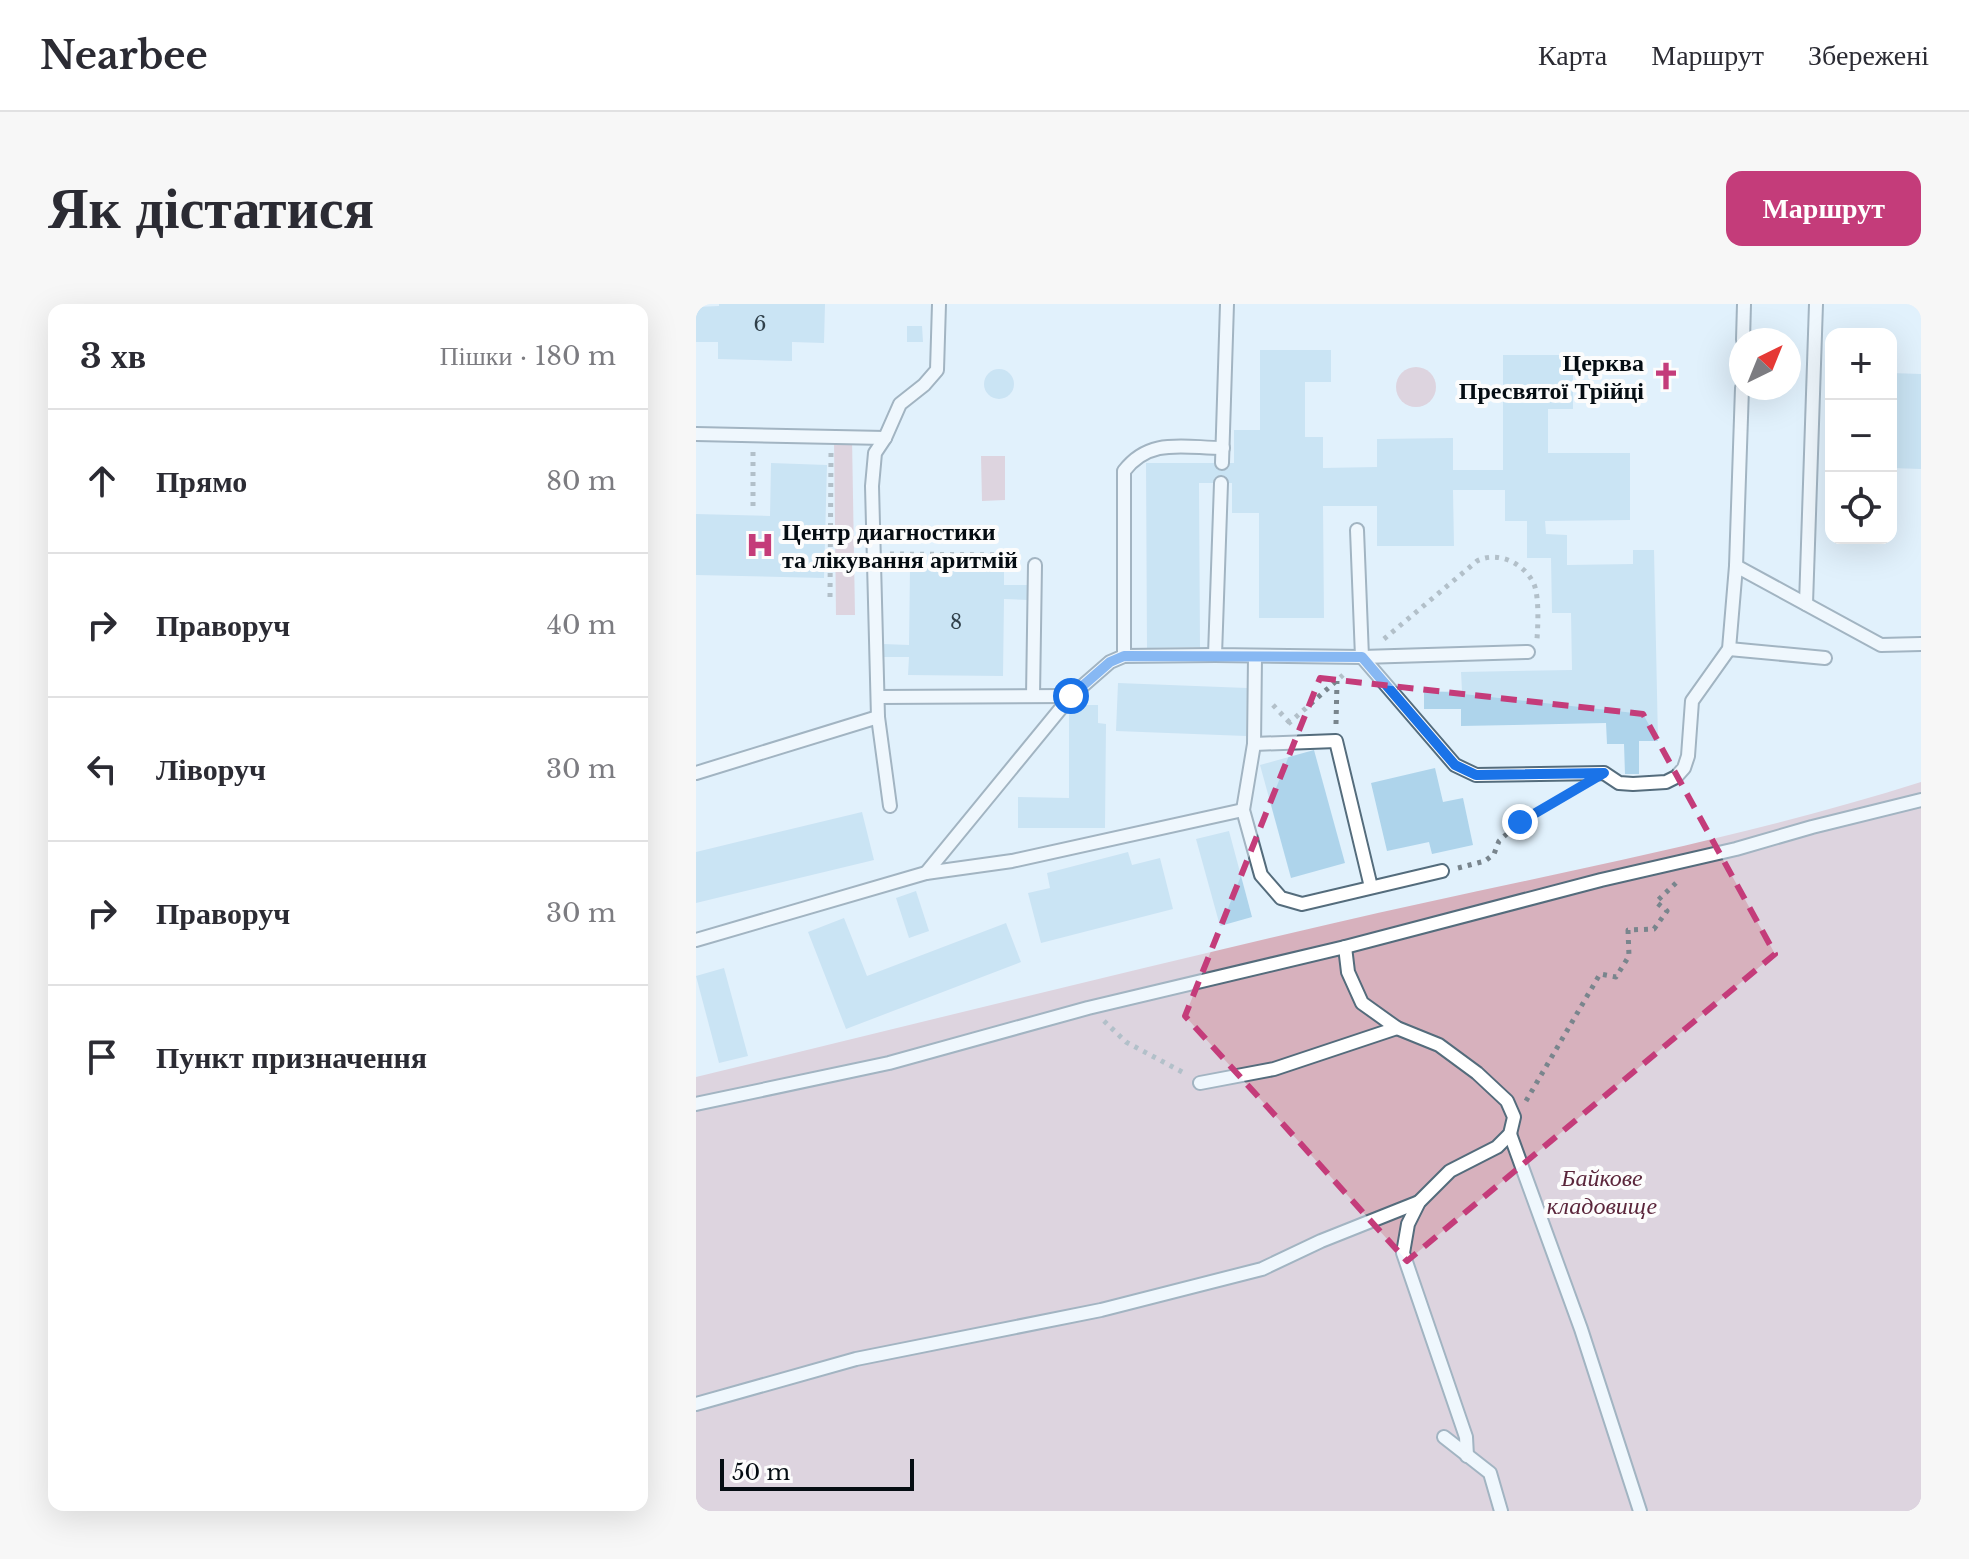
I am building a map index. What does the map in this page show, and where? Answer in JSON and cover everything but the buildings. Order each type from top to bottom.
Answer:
[{"type":"lane","points":[[890,806],[878,717],[872,486],[875,453],[900,404],[937,370],[939,304]]},
{"type":"lane","points":[[1222,463],[1227,304]]},
{"type":"lane","points":[[1743,328],[1744,304]]},
{"type":"lane","points":[[1806,604],[1816,304]]},
{"type":"lane","points":[[1357,530],[1362,657],[1455,765],[1476,775],[1604,773],[1619,783],[1666,782],[1684,768],[1688,756],[1692,701],[1729,649],[1736,566],[1742,400]]},
{"type":"lane","points":[[696,434],[885,438]]},
{"type":"lane","points":[[1124,656],[1124,471],[1135,457],[1152,448],[1223,448]]},
{"type":"lane","points":[[1215,655],[1221,483]]},
{"type":"lane","points":[[1033,696],[1035,565]]},
{"type":"lane","points":[[1736,566],[1881,645],[1921,644]]},
{"type":"lane","points":[[1729,649],[1825,658]]},
{"type":"lane","points":[[926,873],[1071,696],[1110,662],[1124,656],[1362,657],[1528,652]]},
{"type":"lane","points":[[1255,657],[1254,683],[1260,744],[1243,810],[1261,875],[1281,898],[1302,904],[1442,871]]},
{"type":"lane","points":[[878,697],[1071,696]]},
{"type":"lane","points":[[696,773],[878,717]]},
{"type":"lane","points":[[1260,744],[1336,741],[1371,887]]},
{"type":"lane","points":[[696,1104],[889,1063],[1088,1008],[1345,947],[1921,800]]},
{"type":"lane","points":[[696,940],[926,873],[1012,861],[1243,810]]},
{"type":"lane","points":[[1345,947],[1348,972],[1362,1003],[1397,1028],[1439,1045],[1477,1073],[1507,1101],[1514,1117],[1510,1134],[1497,1147],[1450,1171],[1419,1202],[1408,1224],[1403,1253],[1466,1437],[1467,1456]]},
{"type":"lane","points":[[1200,1083],[1274,1069],[1397,1028]]},
{"type":"lane","points":[[1510,1134],[1581,1329],[1640,1511]]},
{"type":"lane","points":[[696,1404],[856,1359],[1101,1310],[1262,1269],[1321,1241],[1419,1202]]},
{"type":"lane","points":[[1444,1437],[1490,1473],[1501,1511]]},
{"type":"path","points":[[830,436],[830,597]]},
{"type":"path","points":[[753,449],[753,511]]},
{"type":"path","points":[[874,553],[1029,555],[1035,565]]},
{"type":"path","points":[[1260,744],[1290,723],[1362,657],[1477,561],[1491,556],[1503,557],[1524,569],[1535,587],[1538,635],[1536,645],[1528,652]]},
{"type":"path","points":[[1336,741],[1337,681]]},
{"type":"path","points":[[1254,683],[1307,742]]},
{"type":"path","points":[[1442,871],[1485,861],[1494,854],[1499,841],[1520,822],[1604,773]]},
{"type":"path","points":[[1514,1117],[1600,974],[1616,977],[1629,956],[1628,930],[1654,929],[1667,911],[1656,902],[1705,857]]},
{"type":"path","points":[[1088,1008],[1126,1042],[1200,1083]]},
{"type":"highlighted area","points":[[1320,678],[1643,714],[1775,954],[1407,1261],[1185,1016]]},
{"type":"green space","points":[[1416,367],[1430,373],[1436,387],[1430,401],[1416,407],[1402,401],[1396,387],[1402,373]]},
{"type":"green space","points":[[834,438],[852,438],[855,615],[836,615]]},
{"type":"green space","points":[[981,456],[1005,456],[1005,500],[982,501]]},
{"type":"green space","name":"Байкове кладовище","points":[[1921,782],[1921,1511],[696,1511],[696,1077],[1404,907],[1701,842]]},
{"type":"place","name":"Церква Пресвятої Трійці","points":[[1666,376]]},
{"type":"place","name":"Центр диагностики та лікування аритмій","points":[[760,545]]},
{"type":"route","points":[[1071,696],[1110,662],[1124,656],[1362,657],[1455,765],[1476,775],[1604,773],[1520,822]]}]
